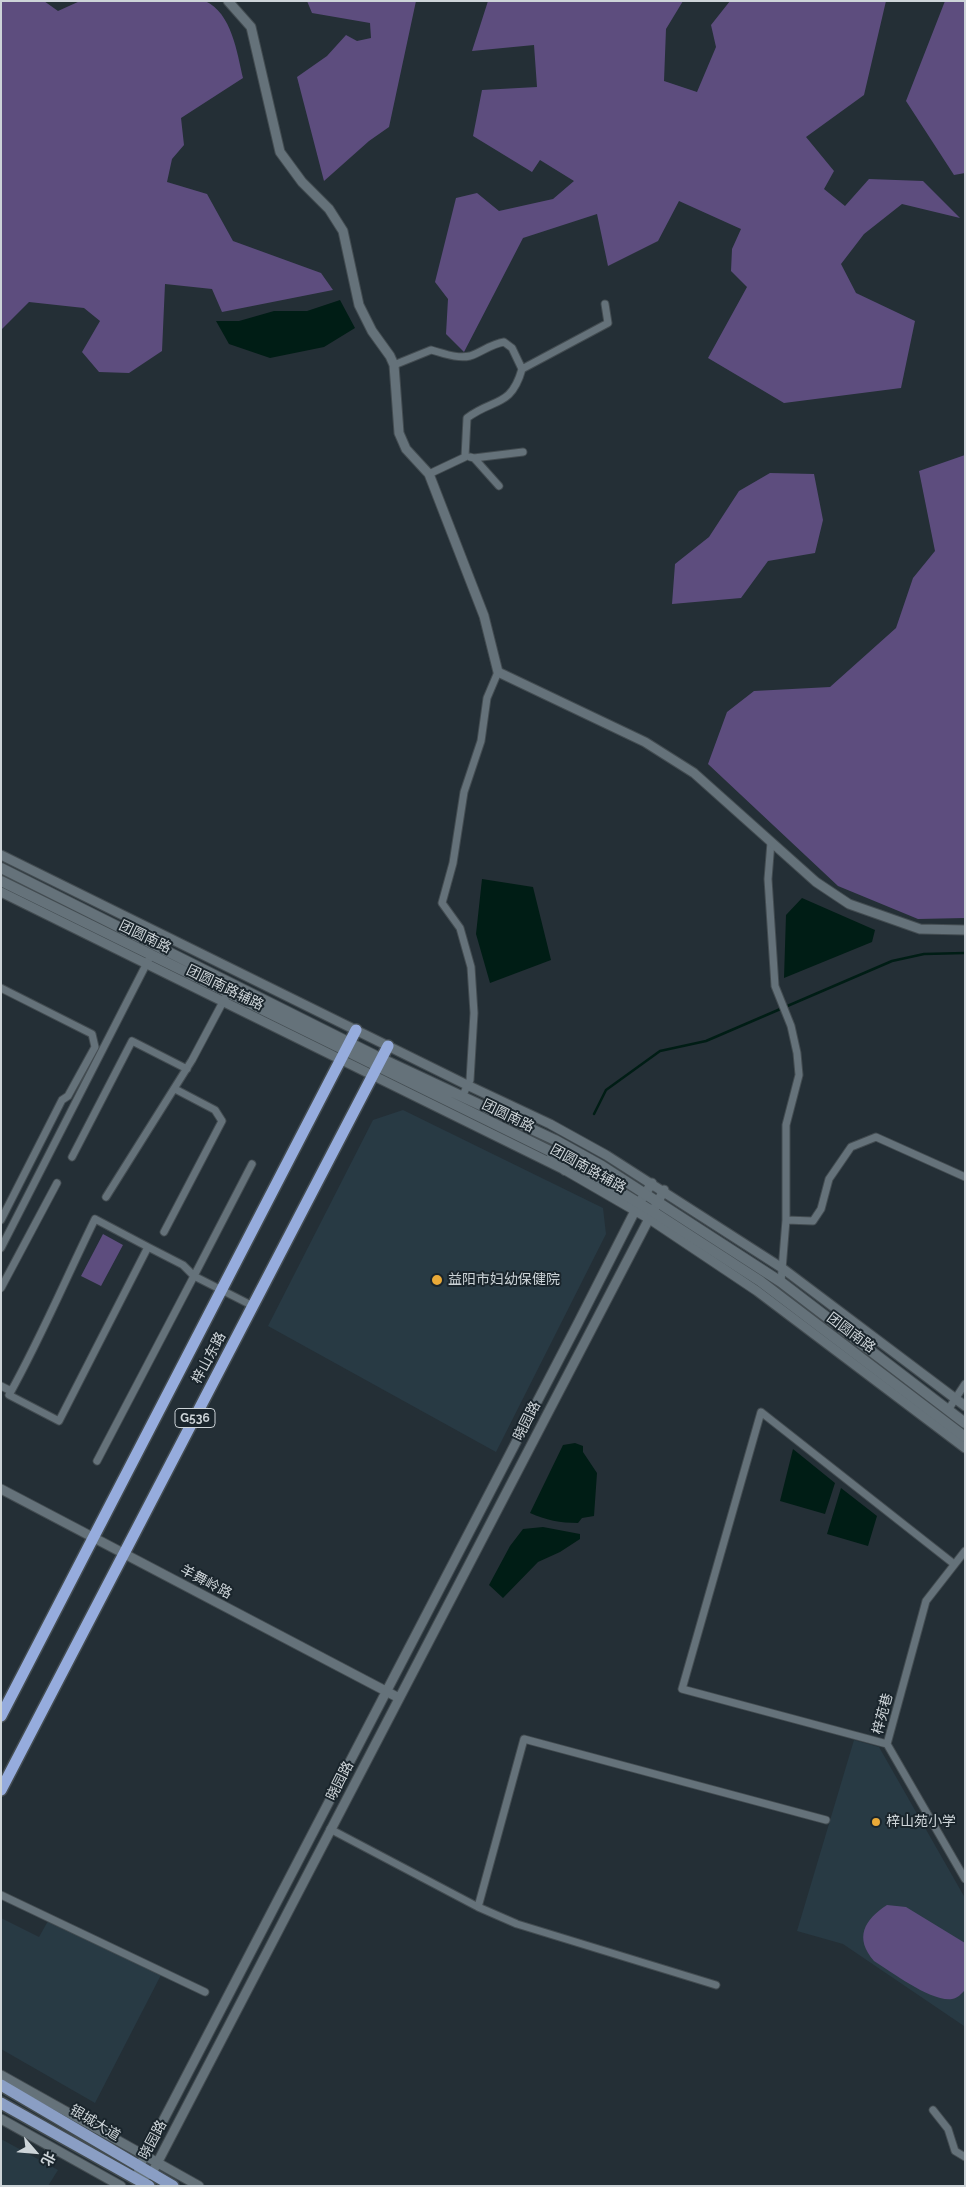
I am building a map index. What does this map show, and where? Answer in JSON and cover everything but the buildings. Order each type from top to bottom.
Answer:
[{"type":"highway","name":"梓山东路","points":[[1,1716],[356,1030]]},
{"type":"highway","name":"梓山东路","points":[[1,1790],[388,1046]]},
{"type":"main road","name":"团圆南路","points":[[1,868],[345,1052],[548,1150],[637,1206],[653,1210],[781,1282],[965,1423]]},
{"type":"main road","name":"团圆南路","points":[[1,881],[149,960],[225,998],[345,1052]]},
{"type":"main road","name":"团圆南路","points":[[377,1068],[462,1096],[555,1140],[645,1193],[653,1210],[760,1281],[965,1437]]},
{"type":"main road","points":[[548,1150],[565,1170]]},
{"type":"main road","name":"银城大道","points":[[1,2085],[173,2186]]},
{"type":"main road","name":"银城大道","points":[[1,2103],[135,2182],[149,2186]]},
{"type":"street","points":[[230,2],[251,27],[280,152],[302,182],[329,208],[342,231],[359,305],[372,331],[390,356],[394,365],[399,433],[406,449],[429,474],[484,616],[498,672],[487,698],[480,741],[464,792],[453,863],[442,903],[460,928],[472,967],[474,1013],[470,1080],[462,1096]]},
{"type":"street","points":[[522,369],[608,323],[605,304]]},
{"type":"street","points":[[394,365],[431,350],[455,357],[470,356],[495,343],[504,342],[512,348],[522,369],[518,385],[504,400],[475,412],[467,418],[465,457]]},
{"type":"street","points":[[429,474],[465,457],[474,458],[523,452]]},
{"type":"street","points":[[474,458],[499,486]]},
{"type":"street","points":[[498,672],[645,742],[694,773],[816,882],[849,904],[920,929],[965,930]]},
{"type":"street","points":[[771,842],[768,879],[775,986],[791,1026],[797,1053],[798,1075],[786,1125],[786,1220],[781,1282]]},
{"type":"street","name":"团圆南路辅路","points":[[1,855],[550,1124],[664,1190],[782,1268],[965,1406]]},
{"type":"street","points":[[1,892],[149,960],[1,1248]]},
{"type":"street","points":[[1,988],[92,1034],[95,1047],[68,1096],[62,1100],[1,1220]]},
{"type":"street","points":[[106,1197],[187,1069],[225,998]]},
{"type":"street","points":[[72,1157],[132,1041],[187,1069]]},
{"type":"street","name":"团圆南路辅路","points":[[377,1068],[565,1170],[637,1206]]},
{"type":"street","points":[[164,1232],[222,1121],[216,1110],[174,1088]]},
{"type":"street","points":[[786,1220],[813,1221],[821,1209],[829,1179],[851,1147],[876,1137],[965,1177]]},
{"type":"street","points":[[97,1461],[252,1164]]},
{"type":"street","points":[[1,1288],[57,1183]]},
{"type":"street","name":"晓园路","points":[[135,2182],[138,2167],[577,1325],[637,1206],[652,1183]]},
{"type":"street","name":"晓园路","points":[[135,2182],[152,2174],[664,1190]]},
{"type":"street","points":[[653,1210],[965,1448]]},
{"type":"street","points":[[148,1247],[59,1421],[9,1396],[52,1313],[70,1268],[95,1219],[183,1265],[194,1276],[254,1306]]},
{"type":"street","points":[[948,1410],[965,1384]]},
{"type":"street","points":[[1,1386],[12,1391]]},
{"type":"street","points":[[887,1744],[682,1689],[761,1412],[954,1564]]},
{"type":"street","name":"羊舞岭路","points":[[1,1489],[399,1698]]},
{"type":"street","name":"梓苑巷","points":[[965,1550],[926,1601],[887,1744],[965,1879]]},
{"type":"street","points":[[478,1907],[524,1739],[826,1820]]},
{"type":"street","points":[[330,1829],[478,1907],[517,1924],[716,1985]]},
{"type":"street","points":[[1,1895],[205,1992]]},
{"type":"street","points":[[1,2075],[199,2186]]},
{"type":"street","points":[[933,2110],[948,2129],[954,2151],[965,2157]]},
{"type":"street","points":[[1,2119],[121,2186]]},
{"type":"shaded area","points":[[1,1],[44,1],[58,11],[80,1],[205,1],[214,7],[227,24],[232,35],[243,78],[181,118],[184,145],[172,159],[167,182],[207,194],[233,241],[321,273],[333,290],[222,312],[212,289],[165,284],[162,351],[129,373],[99,372],[82,352],[100,321],[84,308],[29,302],[1,330]]},
{"type":"shaded area","points":[[307,1],[416,1],[389,127],[369,141],[324,181],[297,77],[327,56],[346,35],[357,41],[371,38],[370,23],[312,13]]},
{"type":"shaded area","points":[[488,1],[683,1],[666,29],[664,81],[697,92],[716,47],[711,25],[730,1],[886,1],[864,95],[806,137],[834,171],[824,189],[845,206],[869,179],[923,181],[960,218],[902,204],[864,234],[841,264],[856,293],[915,321],[901,388],[784,403],[708,358],[747,287],[731,271],[732,249],[741,229],[679,201],[658,241],[608,266],[597,214],[523,238],[464,352],[446,334],[448,299],[435,282],[456,198],[477,193],[499,211],[553,199],[574,181],[540,160],[532,172],[473,136],[482,90],[537,87],[534,45],[472,51]]},
{"type":"shaded area","points":[[945,1],[965,1],[965,173],[954,175],[906,101]]},
{"type":"shaded area","points":[[340,300],[355,328],[324,347],[270,358],[229,344],[216,321],[239,321],[274,311],[307,311]]},
{"type":"shaded area","points":[[965,455],[965,918],[918,919],[838,886],[708,764],[727,712],[754,691],[830,687],[896,628],[913,578],[935,551],[919,471]]},
{"type":"shaded area","points":[[770,473],[814,474],[823,520],[815,553],[768,561],[741,598],[672,604],[675,564],[709,537],[739,491]]},
{"type":"shaded area","points":[[482,879],[533,887],[551,960],[490,983],[476,934]]},
{"type":"shaded area","points":[[802,898],[875,930],[872,942],[784,978],[786,915]]},
{"type":"shaded area","name":"益阳市妇幼保健院","points":[[403,1110],[603,1208],[606,1234],[496,1452],[268,1326],[373,1120]]},
{"type":"shaded area","points":[[103,1234],[123,1245],[101,1286],[81,1276]]},
{"type":"shaded area","points":[[575,1443],[583,1446],[583,1452],[597,1473],[594,1516],[582,1518],[578,1523],[571,1523],[553,1521],[530,1513],[563,1445]]},
{"type":"shaded area","points":[[793,1449],[835,1483],[825,1514],[780,1501]]},
{"type":"shaded area","points":[[841,1488],[877,1516],[868,1546],[827,1534]]},
{"type":"shaded area","points":[[543,1527],[580,1534],[580,1539],[560,1552],[538,1562],[503,1598],[489,1585],[510,1546],[523,1529]]},
{"type":"shaded area","name":"梓山苑小学","points":[[854,1740],[879,1747],[965,1898],[964,2026],[843,1944],[797,1931]]},
{"type":"shaded area","points":[[887,1905],[906,1907],[965,1943],[965,1990],[959,1996],[952,1999],[943,1999],[933,1996],[874,1961],[864,1945],[864,1930],[872,1917]]},
{"type":"shaded area","points":[[1,1918],[39,1937],[48,1921],[162,1973],[95,2103],[1,2049]]},
{"type":"shaded area","points":[[1,2139],[58,2170],[48,2186],[1,2186]]},
{"type":"waterway","points":[[594,1114],[606,1090],[660,1051],[706,1041],[892,961],[924,954],[965,953]]},
{"type":"place","name":"益阳市妇幼保健院","points":[[437,1280]]},
{"type":"place","name":"梓山苑小学","points":[[876,1822]]}]
